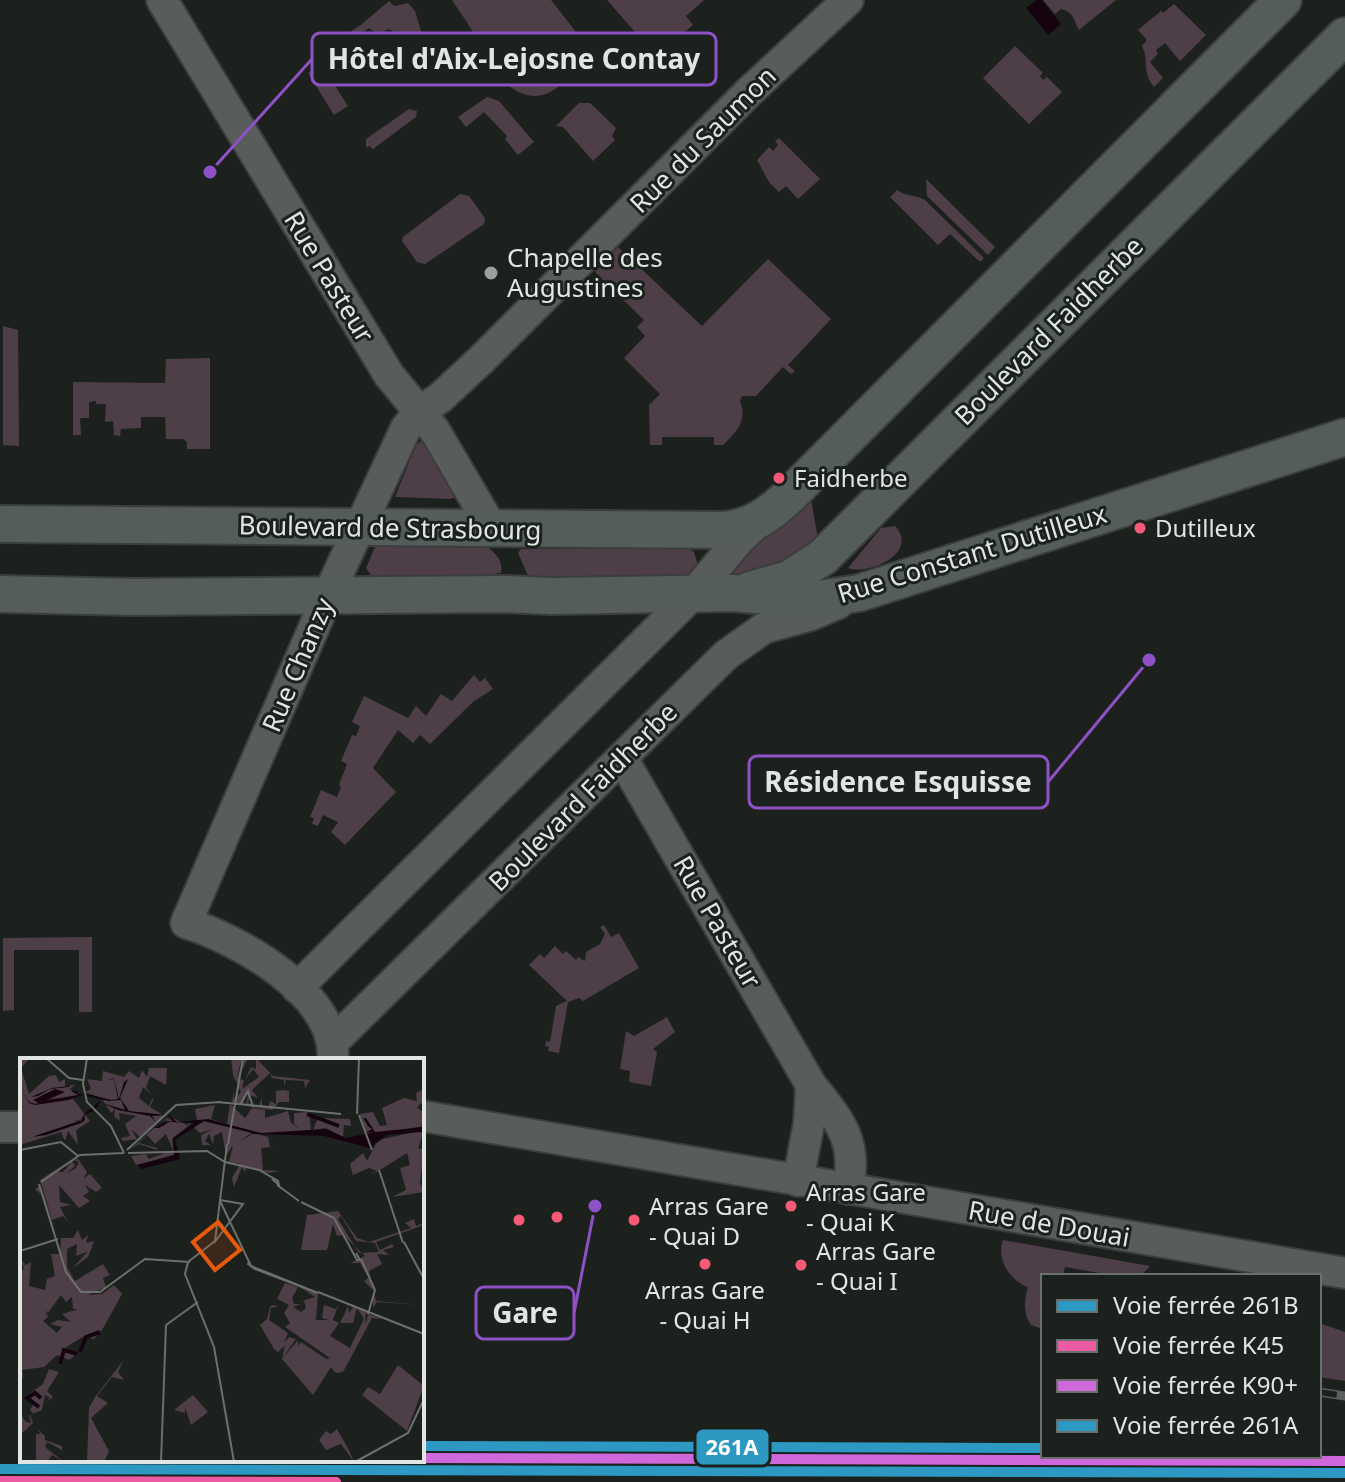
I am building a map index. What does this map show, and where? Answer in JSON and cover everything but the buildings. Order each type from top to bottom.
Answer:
[{"type":"main road","points":[[767,515],[1283,0]]},
{"type":"main road","name":"Boulevard Faidherbe","points":[[732,593],[761,589],[789,579],[823,557],[1345,36]]},
{"type":"main road","name":"Rue Constant Dutilleux","points":[[732,593],[812,600],[859,593],[1345,437]]},
{"type":"main road","name":"Boulevard de Strasbourg","points":[[0,524],[724,530],[749,526],[767,515]]},
{"type":"main road","points":[[0,594],[134,597],[732,593]]},
{"type":"street","name":"Rue du Saumon","points":[[419,412],[440,398],[482,359],[840,3]]},
{"type":"street","name":"Rue Pasteur","points":[[168,10],[389,375],[443,443],[493,530]]},
{"type":"street","name":"Rue Chanzy","points":[[297,988],[269,963],[244,947],[186,923],[328,595],[406,428],[419,412]]},
{"type":"street","points":[[333,1051],[321,1019],[297,988],[694,593],[739,540],[767,515]]},
{"type":"street","name":"Boulevard Faidherbe","points":[[333,1051],[726,655],[764,628],[811,615],[859,593]]},
{"type":"street","name":"Rue Pasteur","points":[[622,758],[811,1085],[838,1123],[849,1146],[853,1166],[848,1189]]},
{"type":"street","points":[[798,1181],[809,1123],[811,1085]]},
{"type":"street","name":"Rue de Douai","points":[[424,1116],[1345,1273]]},
{"type":"shaded area","points":[[452,0],[551,0],[587,46],[561,85],[538,96],[526,95],[512,88],[494,71]]},
{"type":"shaded area","points":[[607,0],[704,0],[686,16],[693,25],[656,56]]},
{"type":"shaded area","points":[[1042,0],[1061,24],[1048,35],[1026,8]]},
{"type":"shaded area","points":[[1043,0],[1116,0],[1079,30],[1069,12],[1061,9],[1055,14]]},
{"type":"shaded area","points":[[389,1],[394,6],[408,3],[415,11],[421,31],[413,44],[401,43],[399,35],[389,29],[378,34],[369,28],[325,61],[325,70],[348,106],[334,115],[308,73],[317,67],[312,58],[362,24]]},
{"type":"shaded area","points":[[1174,4],[1206,35],[1180,61],[1165,43],[1156,50],[1158,54],[1150,62],[1163,78],[1154,87],[1148,76],[1142,46],[1147,40],[1138,30]]},
{"type":"shaded area","points":[[1015,46],[1043,73],[1040,76],[1043,80],[1047,77],[1062,92],[1029,124],[983,78]]},
{"type":"shaded area","points":[[487,97],[499,101],[534,142],[518,155],[505,139],[507,136],[484,112],[466,127],[458,117]]},
{"type":"shaded area","points":[[579,103],[590,103],[616,128],[612,136],[615,140],[593,161],[563,127],[556,126]]},
{"type":"shaded area","points":[[409,109],[417,111],[416,117],[373,149],[369,146],[366,148],[366,139]]},
{"type":"shaded area","points":[[779,138],[820,179],[798,199],[786,186],[779,192],[769,182],[757,160],[769,147],[773,151]]},
{"type":"shaded area","points":[[926,179],[995,247],[988,255],[927,196]]},
{"type":"shaded area","points":[[897,190],[925,200],[984,258],[980,262],[950,234],[938,245],[890,197]]},
{"type":"shaded area","points":[[460,194],[469,196],[485,218],[484,224],[425,264],[417,262],[402,241],[403,237]]},
{"type":"shaded area","points":[[618,247],[702,326],[768,259],[831,319],[788,365],[795,371],[791,374],[783,367],[756,396],[742,396],[742,420],[723,445],[714,445],[714,437],[662,437],[662,445],[650,445],[649,405],[660,394],[624,358],[645,336],[637,327],[644,320],[595,272]]},
{"type":"shaded area","points":[[3,326],[18,330],[19,446],[3,445]]},
{"type":"shaded area","points":[[210,358],[210,449],[187,449],[187,442],[183,439],[166,439],[165,417],[141,417],[141,428],[121,429],[120,436],[114,435],[113,421],[105,422],[106,404],[96,404],[96,401],[89,402],[89,418],[80,418],[81,435],[73,435],[73,382],[165,383],[166,359]]},
{"type":"shaded area","points":[[423,440],[463,495],[450,499],[395,497],[416,445]]},
{"type":"shaded area","points":[[811,499],[819,545],[776,574],[729,578],[750,546],[791,518]]},
{"type":"shaded area","points":[[895,526],[901,536],[901,545],[896,553],[867,569],[848,568],[881,528]]},
{"type":"shaded area","points":[[385,542],[486,546],[500,560],[501,573],[373,578],[366,568],[375,547]]},
{"type":"shaded area","points":[[688,548],[694,552],[699,569],[690,578],[529,578],[518,553],[521,549]]},
{"type":"shaded area","points":[[474,675],[480,682],[485,678],[493,689],[474,701],[430,744],[420,735],[413,743],[398,730],[373,768],[396,792],[345,845],[331,832],[338,822],[323,815],[318,826],[312,824],[314,818],[310,817],[321,790],[337,797],[347,764],[341,761],[352,735],[356,736],[360,726],[352,722],[364,696],[408,718],[416,706],[426,716],[441,694],[452,701]]},
{"type":"shaded area","points":[[604,925],[611,937],[619,933],[639,968],[583,1001],[579,998],[568,1002],[559,1053],[548,1051],[549,1047],[545,1046],[546,1041],[550,1042],[556,1006],[567,1001],[529,965],[540,954],[544,958],[555,946],[563,954],[566,951],[576,960],[578,957],[585,961],[586,952],[600,944],[605,934],[600,927]]},
{"type":"shaded area","points":[[92,937],[92,1012],[79,1012],[79,950],[14,950],[14,1010],[3,1011],[3,938]]},
{"type":"shaded area","points":[[667,1017],[675,1032],[653,1049],[657,1052],[651,1086],[629,1082],[630,1071],[620,1069],[626,1031],[634,1036]]},
{"type":"shaded area","points":[[1003,1240],[1150,1266],[1142,1274],[1105,1274],[1065,1267],[1063,1274],[1041,1274],[1041,1328],[1031,1325],[1028,1320],[1025,1307],[1028,1287],[1010,1274],[1003,1261]]},
{"type":"shaded area","points":[[1321,1324],[1345,1332],[1345,1381],[1321,1377]]},
{"type":"railway","points":[[1321,1392],[1345,1396]]},
{"type":"rail line","name":"261A","points":[[424,1446],[1041,1448]]},
{"type":"rail line","name":"K90+","points":[[424,1458],[1345,1461]]},
{"type":"rail line","name":"261B","points":[[0,1469],[1345,1473]]},
{"type":"rail line","name":"K45","points":[[0,1481],[336,1482]]},
{"type":"place","name":"Hôtel d'Aix-Lejosne Contay","points":[[210,172]]},
{"type":"place","name":"Chapelle des Augustines","points":[[491,273]]},
{"type":"place","name":"Faidherbe","points":[[779,478]]},
{"type":"place","name":"Dutilleux","points":[[1140,528]]},
{"type":"place","name":"Résidence Esquisse","points":[[1149,660]]},
{"type":"place","name":"Gare","points":[[595,1206]]},
{"type":"place","name":"Arras Gare - Quai K","points":[[791,1206]]},
{"type":"place","name":"Arras Gare - Quai D","points":[[634,1220]]},
{"type":"place","name":"Arras Gare - Quai H","points":[[705,1264]]},
{"type":"place","name":"Arras Gare - Quai I","points":[[801,1265]]}]
